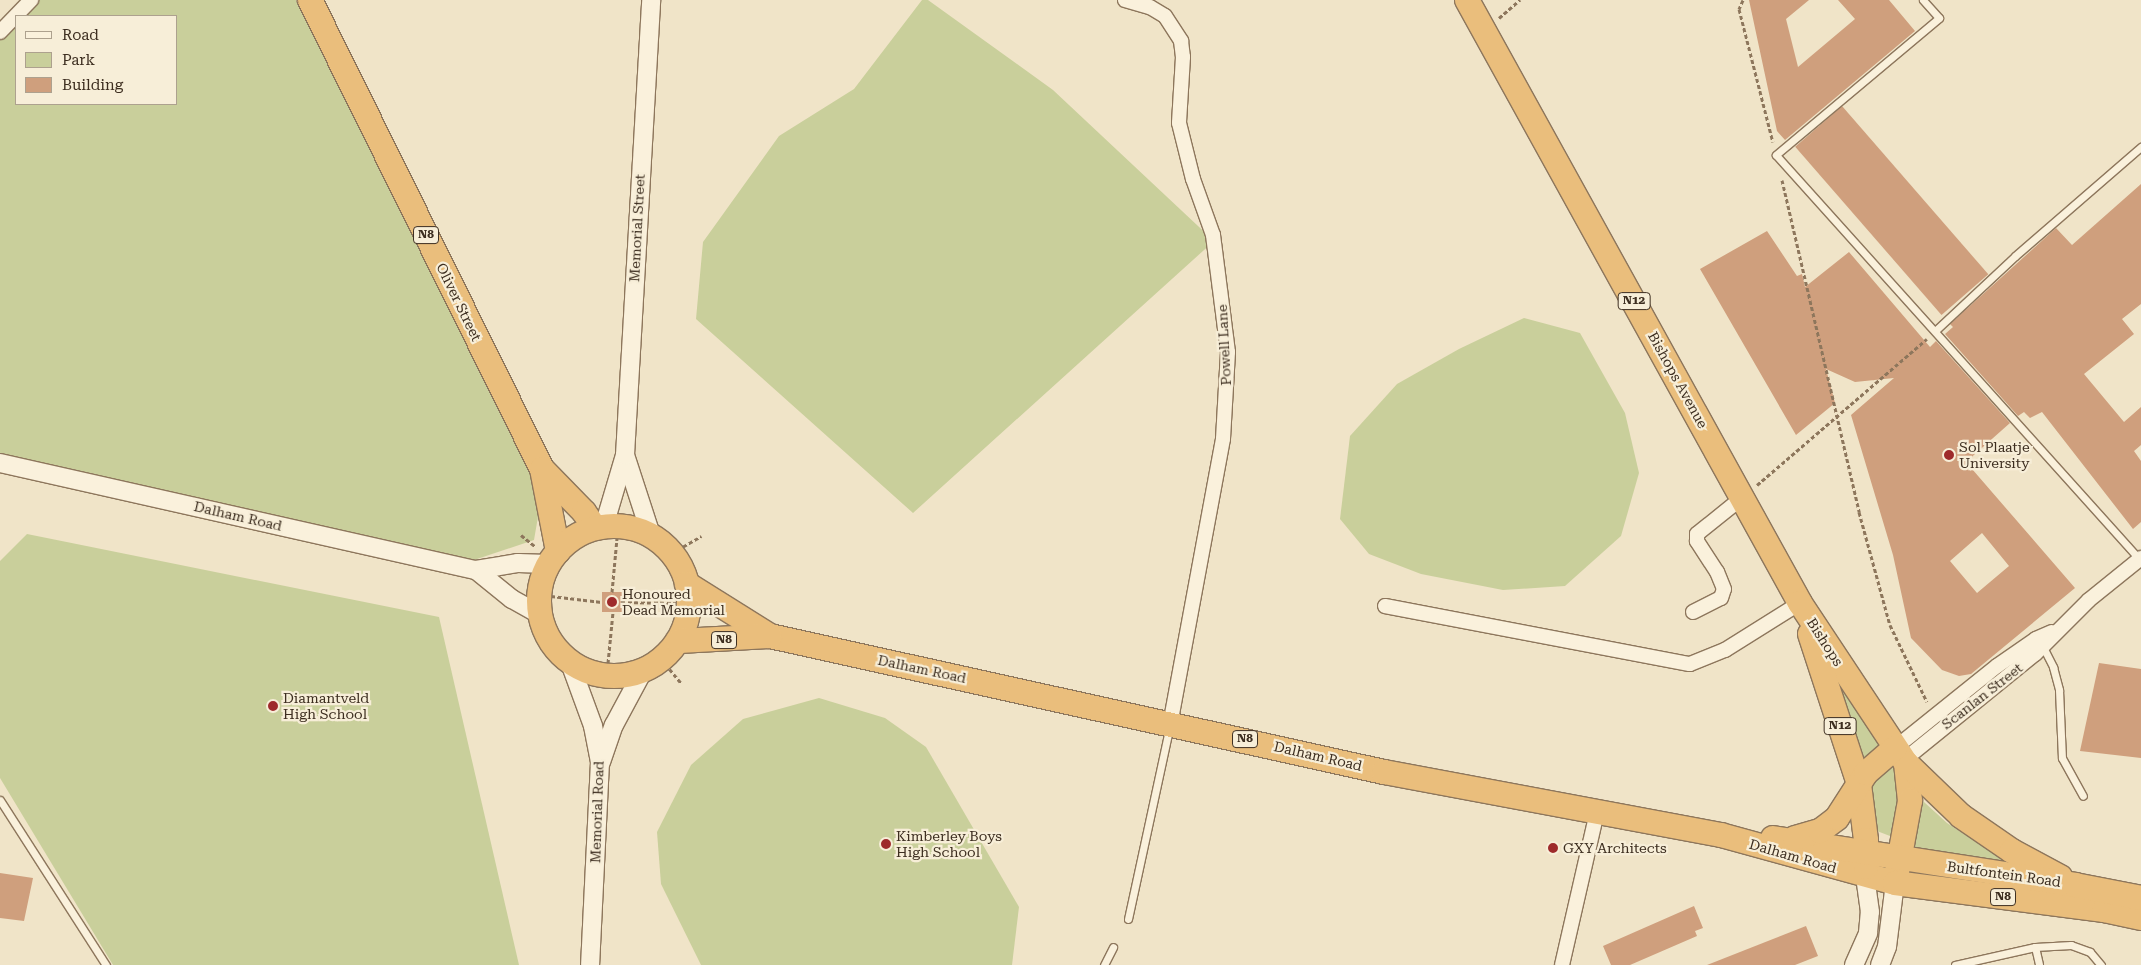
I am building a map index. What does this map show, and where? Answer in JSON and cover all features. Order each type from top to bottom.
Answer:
[{"type":"highway","name":"Oliver Street","points":[[310,0],[542,469],[584,512],[605,530]]},
{"type":"highway","name":"Bishops Avenue","points":[[1467,0],[1800,603]]},
{"type":"highway","name":"Oliver Street","points":[[542,469],[553,557]]},
{"type":"highway","points":[[553,557],[574,537],[605,530],[628,527],[651,535],[669,559],[682,594],[689,604],[686,623],[678,640],[653,659]]},
{"type":"highway","name":"N8","points":[[553,557],[538,597],[545,605],[549,642],[570,663],[583,671],[605,676],[628,676],[653,659]]},
{"type":"highway","name":"Dalham Road","points":[[682,594],[770,636],[1384,772],[1721,835],[1865,875]]},
{"type":"highway","name":"Bishops","points":[[1800,603],[1902,757],[1910,776],[1910,801],[1895,883]]},
{"type":"highway","name":"Bishops","points":[[1800,603],[1859,784],[1866,851],[1865,875]]},
{"type":"highway","name":"Dalham Road","points":[[678,640],[770,636]]},
{"type":"highway","points":[[1791,839],[1820,831],[1832,822],[1872,767],[1902,757],[1961,816],[2012,851],[2075,885]]},
{"type":"highway","name":"Dalham Road","points":[[1721,835],[1791,839],[1866,851]]},
{"type":"highway","name":"Bultfontein Road","points":[[1866,851],[1899,859],[2075,885],[2141,898]]},
{"type":"highway","name":"Bultfontein Road","points":[[1865,875],[1895,883],[2104,910],[2141,918]]},
{"type":"street","points":[[16,15],[31,0]]},
{"type":"street","name":"Memorial Street","points":[[605,530],[625,455],[651,0]]},
{"type":"street","name":"Powell Lane","points":[[1125,0],[1150,7],[1165,16],[1181,41],[1183,57],[1179,123],[1193,178],[1213,236],[1228,352],[1223,439],[1170,724]]},
{"type":"street","points":[[0,32],[15,17]]},
{"type":"street","name":"Memorial Street","points":[[625,455],[651,535]]},
{"type":"street","name":"Dalham Road","points":[[0,463],[476,570],[553,557]]},
{"type":"street","points":[[1693,612],[1724,594],[1722,581],[1697,541],[1697,534],[1743,497]]},
{"type":"street","name":"Scanlan Street","points":[[1902,757],[1934,716],[2058,630],[2140,560]]},
{"type":"street","name":"Dalham Road","points":[[476,570],[512,599],[545,605]]},
{"type":"street","points":[[1386,606],[1690,664],[1725,650],[1800,603]]},
{"type":"street","name":"Scanlan Street","points":[[1902,757],[2039,643]]},
{"type":"street","points":[[600,762],[614,725],[653,659]]},
{"type":"street","name":"Memorial Road","points":[[570,663],[594,732],[600,762],[590,965]]},
{"type":"street","points":[[1562,965],[1597,812]]},
{"type":"street","points":[[1854,965],[1868,933],[1870,912],[1865,875]]},
{"type":"street","points":[[1880,965],[1887,948],[1895,883]]},
{"type":"lane","points":[[1923,0],[1939,18],[1776,155],[1936,330],[2140,560]]},
{"type":"lane","points":[[1936,330],[2015,256],[2141,147]]},
{"type":"lane","points":[[2039,643],[2053,667],[2059,690],[2062,758],[2083,796]]},
{"type":"lane","points":[[1128,919],[1170,724]]},
{"type":"lane","points":[[0,800],[106,965]]},
{"type":"lane","points":[[1956,965],[2035,947],[2070,945],[2090,952],[2101,965]]},
{"type":"lane","points":[[1104,965],[1113,947]]},
{"type":"lane","points":[[2035,947],[2039,965]]},
{"type":"path","points":[[1484,31],[1520,0]]},
{"type":"path","points":[[1744,0],[1739,9],[1776,155],[1837,417],[1890,625],[1934,716]]},
{"type":"path","points":[[1743,497],[1936,330]]},
{"type":"path","points":[[605,530],[612,592]]},
{"type":"path","points":[[669,559],[702,536]]},
{"type":"path","points":[[622,602],[682,594]]},
{"type":"path","points":[[545,605],[602,602]]},
{"type":"path","points":[[608,663],[613,612]]},
{"type":"path","points":[[653,659],[682,684]]},
{"type":"green space","points":[[31,0],[296,0],[543,488],[534,540],[474,560],[0,461],[0,31],[15,16],[15,105],[178,105],[178,15],[16,15]]},
{"type":"green space","points":[[922,0],[928,0],[1053,90],[1214,241],[913,513],[696,319],[703,242],[779,136],[854,89]]},
{"type":"green space","points":[[1524,318],[1580,333],[1625,413],[1639,473],[1621,536],[1565,586],[1503,590],[1421,574],[1369,554],[1340,519],[1350,436],[1397,384],[1459,349]]},
{"type":"green space","name":"Diamantveld High School","points":[[27,534],[439,617],[519,965],[113,965],[0,778],[0,561]]},
{"type":"green space","points":[[1832,663],[1899,763],[1898,831],[1890,836],[1877,831]]},
{"type":"green space","points":[[819,698],[885,718],[926,747],[1019,907],[1012,965],[701,965],[661,884],[657,832],[691,765],[743,719]]},
{"type":"green space","points":[[1913,792],[1947,823],[2010,864],[1905,848]]},
{"type":"building","points":[[1749,0],[1809,0],[1786,19],[1798,67],[1855,19],[1838,0],[1889,0],[1915,31],[1785,140],[1777,131]]},
{"type":"building","points":[[1842,106],[1988,274],[1942,315],[1795,147]]},
{"type":"building","points":[[2141,184],[2141,304],[2122,319],[2134,334],[2084,374],[2124,422],[2141,407],[2141,445],[2134,451],[2141,461],[2141,522],[2133,529],[2042,412],[2030,418],[2024,412],[2018,416],[1945,334],[1953,327],[1950,324],[2056,228],[2072,245]]},
{"type":"building","points":[[1767,231],[1797,276],[1802,274],[1805,287],[1849,252],[1930,347],[1936,341],[2010,423],[1966,462],[2075,588],[1971,674],[1959,676],[1942,670],[1911,638],[1893,555],[1851,415],[1894,378],[1855,382],[1826,369],[1835,403],[1796,435],[1700,269]],"holes":[[[1982,533],[2009,566],[1977,593],[1950,561]]]},
{"type":"building","name":"Honoured Dead Memorial","points":[[602,592],[622,592],[622,612],[602,612]]},
{"type":"building","points":[[2099,663],[2141,669],[2141,758],[2080,751]]},
{"type":"building","points":[[0,873],[33,878],[24,921],[0,918]]},
{"type":"building","points":[[1694,906],[1703,928],[1695,931],[1697,936],[1630,965],[1611,965],[1603,946]]},
{"type":"building","points":[[1806,926],[1818,956],[1795,965],[1707,965]]},
{"type":"place","name":"Sol Plaatje University","points":[[1949,455]]},
{"type":"place","name":"Honoured Dead Memorial","points":[[612,602]]},
{"type":"place","name":"Diamantveld High School","points":[[273,706]]},
{"type":"place","name":"Kimberley Boys High School","points":[[886,844]]},
{"type":"place","name":"GXY Architects","points":[[1553,848]]}]
